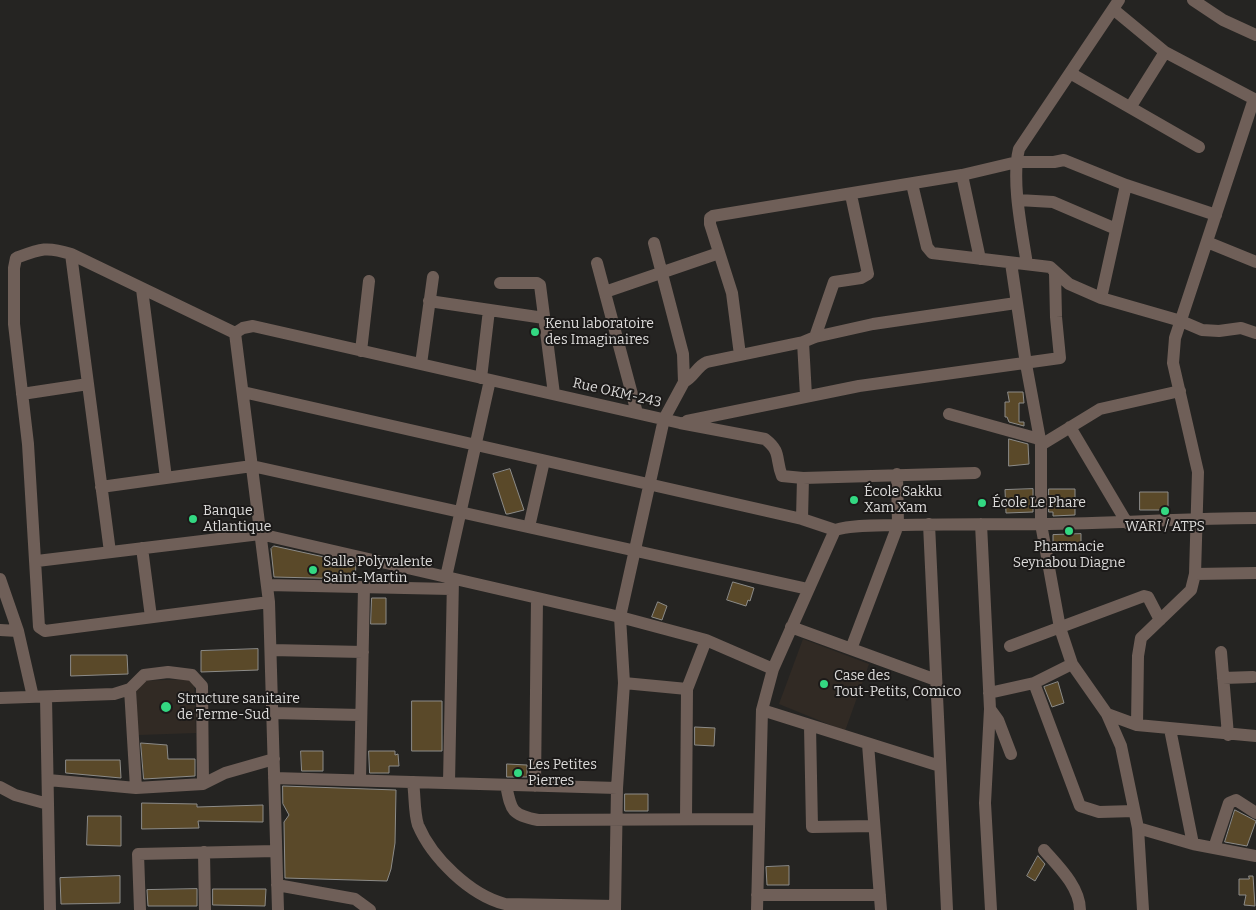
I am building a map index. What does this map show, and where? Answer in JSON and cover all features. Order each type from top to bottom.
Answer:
[{"type":"street","points":[[1193,0],[1223,20],[1256,35]]},
{"type":"street","points":[[1026,264],[1018,200],[1017,162],[1019,149],[1027,134],[1116,5],[1165,52],[1255,99],[1175,338],[1173,363],[1198,472],[1195,574],[1191,590],[1141,638],[1139,646],[1138,724]]},
{"type":"street","points":[[1131,106],[1165,52]]},
{"type":"street","points":[[1070,73],[1131,106],[1199,147]]},
{"type":"street","points":[[740,355],[732,293],[710,224],[710,218],[713,216],[912,184],[1017,162],[1067,160],[1126,185],[1216,215]]},
{"type":"street","points":[[962,175],[980,259]]},
{"type":"street","points":[[912,184],[929,252],[1050,267],[1069,284],[1101,298],[1181,321],[1202,330],[1219,331],[1241,328],[1256,332]]},
{"type":"street","points":[[1101,298],[1126,185]]},
{"type":"street","points":[[806,396],[809,339],[834,282],[861,278],[868,274],[851,194]]},
{"type":"street","points":[[1018,200],[1053,202],[1116,229]]},
{"type":"street","points":[[1207,242],[1256,262]]},
{"type":"street","points":[[413,782],[418,823],[434,854],[467,884],[491,900],[505,904],[615,908],[617,788],[624,683],[620,616],[664,419],[684,382],[683,354],[654,243]]},
{"type":"street","points":[[269,602],[42,630],[39,627],[37,561],[14,324],[14,268],[16,258],[51,248],[71,254],[235,333],[269,602],[278,910]]},
{"type":"street","points":[[605,292],[719,253]]},
{"type":"street","points":[[71,254],[110,552]]},
{"type":"street","points":[[596,263],[637,413]]},
{"type":"street","points":[[1011,263],[1040,442],[1041,524],[1060,628],[1072,664],[1107,714],[1121,746],[1138,828],[1147,910]]},
{"type":"street","points":[[680,423],[806,396],[936,374],[1026,364],[1060,358],[1056,317],[1056,273]]},
{"type":"street","points":[[421,364],[433,277]]},
{"type":"street","points":[[360,350],[369,282]]},
{"type":"street","points":[[500,283],[537,283],[540,285],[554,394]]},
{"type":"street","points":[[142,289],[166,478]]},
{"type":"street","points":[[430,301],[544,318]]},
{"type":"street","points":[[684,382],[690,379],[701,365],[707,362],[873,324],[1016,303]]},
{"type":"street","points":[[449,783],[450,582],[461,512],[476,445],[486,379],[489,310]]},
{"type":"street","name":"Rue OKM-243","points":[[235,333],[243,328],[253,326],[680,423],[765,440],[774,446],[779,457],[779,468],[782,476],[803,478],[975,473]]},
{"type":"street","points":[[22,394],[88,384]]},
{"type":"street","points":[[949,414],[1040,442],[1100,409],[1180,391]]},
{"type":"street","points":[[242,392],[802,519],[836,530],[848,527],[929,524],[1041,524],[1198,518],[1256,518]]},
{"type":"street","points":[[1070,427],[1127,522]]},
{"type":"street","points":[[528,527],[544,460]]},
{"type":"street","points":[[101,487],[252,466],[808,589]]},
{"type":"street","points":[[851,649],[898,525],[897,474]]},
{"type":"street","points":[[802,519],[803,478]]},
{"type":"street","points":[[929,524],[947,910]]},
{"type":"street","points":[[981,524],[990,709],[985,803],[991,910]]},
{"type":"street","points":[[757,910],[762,710],[772,669],[836,530]]},
{"type":"street","points":[[37,561],[260,534],[450,582],[620,616],[706,640],[772,669]]},
{"type":"street","points":[[142,548],[151,617]]},
{"type":"street","points":[[1195,574],[1256,574]]},
{"type":"street","points":[[0,579],[40,697],[48,780],[50,910]]},
{"type":"street","points":[[267,585],[364,587],[450,582]]},
{"type":"street","points":[[360,780],[364,587]]},
{"type":"street","points":[[1010,646],[1146,595],[1160,620]]},
{"type":"street","points":[[535,786],[537,598]]},
{"type":"street","points":[[791,627],[936,680]]},
{"type":"street","points":[[0,630],[18,631]]},
{"type":"street","points":[[686,819],[687,689],[706,640]]},
{"type":"street","points":[[271,650],[363,652]]},
{"type":"street","points":[[1221,652],[1228,735]]},
{"type":"street","points":[[989,693],[1034,683],[1072,664]]},
{"type":"street","points":[[0,698],[114,694],[130,689],[144,675],[168,672],[192,675],[202,686],[203,784]]},
{"type":"street","points":[[1223,678],[1253,677]]},
{"type":"street","points":[[624,683],[687,689]]},
{"type":"street","points":[[1034,683],[1080,806],[1099,812],[1134,811]]},
{"type":"street","points":[[130,689],[136,788]]},
{"type":"street","points":[[990,709],[998,720],[1011,754]]},
{"type":"street","points":[[762,710],[940,766]]},
{"type":"street","points":[[272,713],[361,715]]},
{"type":"street","points":[[1107,714],[1138,724],[1170,729],[1256,736]]},
{"type":"street","points":[[810,726],[812,827],[874,826]]},
{"type":"street","points":[[1170,729],[1193,844]]},
{"type":"street","points":[[868,744],[881,910]]},
{"type":"street","points":[[48,780],[136,788],[203,784],[225,773],[274,759]]},
{"type":"street","points":[[274,778],[617,788]]},
{"type":"street","points":[[506,785],[511,808],[519,817],[538,820],[759,819]]},
{"type":"street","points":[[0,787],[15,795],[48,804]]},
{"type":"street","points":[[1214,848],[1229,803],[1236,800],[1256,813]]},
{"type":"street","points":[[1138,828],[1193,844],[1256,856]]},
{"type":"street","points":[[1044,850],[1063,871],[1080,900],[1080,910]]},
{"type":"street","points":[[140,910],[138,854],[276,851]]},
{"type":"street","points":[[204,852],[206,910]]},
{"type":"street","points":[[277,886],[356,899],[370,910]]},
{"type":"street","points":[[757,896],[880,895]]},
{"type":"shaded area","name":"Case des Tout-Petits, Comico","points":[[803,639],[869,664],[845,731],[779,704]]},
{"type":"shaded area","name":"Structure sanitaire de Terme-Sud","points":[[194,679],[196,733],[138,735],[136,681]]},
{"type":"building","points":[[1008,392],[1023,392],[1024,403],[1019,403],[1019,422],[1024,422],[1024,426],[1009,422],[1007,417],[1005,417],[1005,402],[1009,402]]},
{"type":"building","points":[[1009,439],[1028,444],[1029,464],[1009,466]]},
{"type":"building","points":[[510,469],[524,510],[506,514],[493,474]]},
{"type":"building","points":[[1033,489],[1033,512],[1006,513],[1005,490]]},
{"type":"building","points":[[1049,489],[1075,489],[1075,515],[1053,516],[1053,512],[1049,512]]},
{"type":"building","points":[[1140,492],[1168,492],[1168,510],[1140,510]]},
{"type":"building","points":[[1081,534],[1081,551],[1064,551],[1063,543],[1053,544],[1053,535]]},
{"type":"building","name":"Salle Polyvalente Saint-Martin","points":[[274,546],[356,564],[355,579],[274,577],[271,549]]},
{"type":"building","points":[[733,582],[754,588],[750,601],[748,600],[746,606],[727,600]]},
{"type":"building","points":[[372,598],[386,598],[386,624],[371,624]]},
{"type":"building","points":[[658,602],[667,606],[662,620],[652,617]]},
{"type":"building","points":[[258,649],[258,670],[201,672],[201,651]]},
{"type":"building","points":[[71,655],[127,655],[128,674],[71,676]]},
{"type":"building","points":[[1058,682],[1064,703],[1052,707],[1044,687]]},
{"type":"building","points":[[412,701],[442,701],[442,751],[412,751]]},
{"type":"building","points":[[695,727],[715,728],[714,746],[695,745]]},
{"type":"building","points":[[141,743],[167,745],[168,759],[195,759],[195,776],[144,779]]},
{"type":"building","points":[[301,751],[323,751],[323,771],[302,771]]},
{"type":"building","points":[[369,751],[395,751],[395,755],[398,754],[399,766],[389,766],[389,773],[370,773]]},
{"type":"building","points":[[66,760],[120,760],[121,778],[66,773]]},
{"type":"building","name":"Les Petites Pierres","points":[[507,764],[527,765],[527,777],[507,777]]},
{"type":"building","points":[[283,786],[396,790],[395,843],[387,881],[285,878],[284,822],[289,815],[283,804]]},
{"type":"building","points":[[625,794],[648,794],[648,811],[625,811]]},
{"type":"building","points":[[142,803],[197,804],[197,807],[263,805],[263,822],[198,821],[199,828],[142,829]]},
{"type":"building","points":[[1235,810],[1256,821],[1247,846],[1225,842]]},
{"type":"building","points":[[88,816],[121,816],[121,846],[87,845]]},
{"type":"building","points":[[1038,856],[1045,864],[1035,881],[1027,876]]},
{"type":"building","points":[[789,866],[789,885],[767,885],[766,867]]},
{"type":"building","points":[[120,876],[120,903],[61,904],[60,878]]},
{"type":"building","points":[[1249,876],[1253,876],[1255,906],[1244,905],[1246,895],[1239,895],[1239,879],[1249,879]]},
{"type":"building","points":[[197,889],[197,906],[148,906],[147,890]]},
{"type":"building","points":[[213,889],[266,889],[265,906],[213,905]]},
{"type":"place","name":"Kenu laboratoire des Imaginaires","points":[[535,332]]},
{"type":"place","name":"École Sakku Xam Xam","points":[[854,500]]},
{"type":"place","name":"École Le Phare","points":[[982,503]]},
{"type":"place","name":"WARI / ATPS","points":[[1165,511]]},
{"type":"place","name":"Banque Atlantique","points":[[193,519]]},
{"type":"place","name":"Pharmacie Seynabou Diagne","points":[[1069,531]]},
{"type":"place","name":"Salle Polyvalente Saint-Martin","points":[[313,570]]},
{"type":"place","name":"Case des Tout-Petits, Comico","points":[[824,684]]},
{"type":"place","name":"Structure sanitaire de Terme-Sud","points":[[166,707]]},
{"type":"place","name":"Les Petites Pierres","points":[[518,773]]}]
